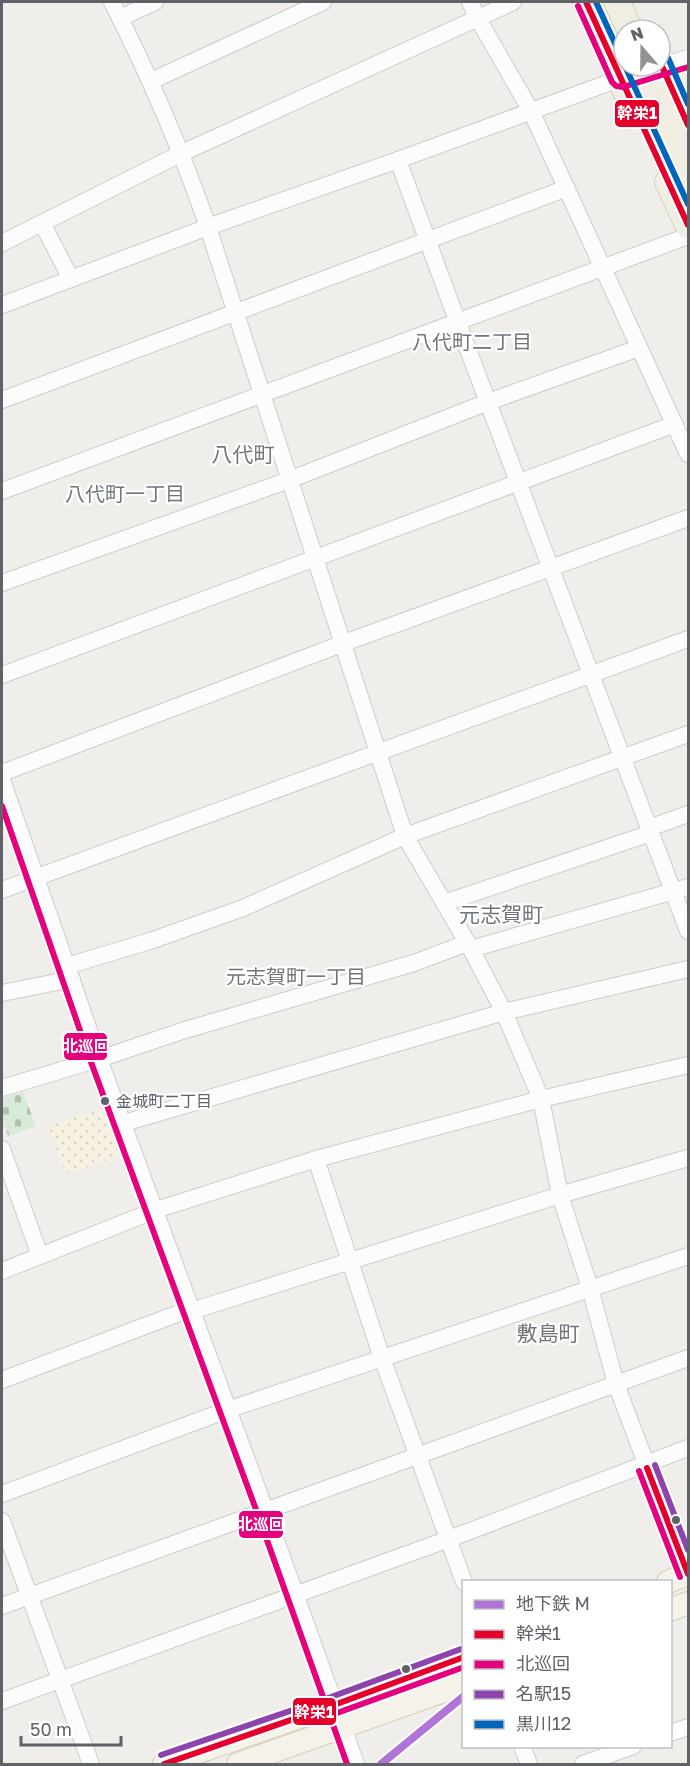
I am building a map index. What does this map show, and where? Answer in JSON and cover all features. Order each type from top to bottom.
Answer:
[{"type":"highway","points":[[586,2],[612,47]]},
{"type":"highway","points":[[597,2],[612,39]]},
{"type":"highway","points":[[617,2],[624,18]]},
{"type":"highway","points":[[632,2],[639,18]]},
{"type":"highway","points":[[628,78],[688,225]]},
{"type":"highway","points":[[629,78],[688,202]]},
{"type":"highway","points":[[660,78],[688,158]]},
{"type":"highway","points":[[663,78],[688,125]]},
{"type":"main road","points":[[671,1580],[688,1574]]},
{"type":"main road","points":[[672,1609],[688,1603]]},
{"type":"main road","points":[[238,1764],[462,1657]]},
{"type":"main road","points":[[164,1764],[462,1685]]},
{"type":"street","points":[[112,2],[151,81],[182,153],[208,226],[261,396],[344,643],[405,836],[469,946],[504,1012],[541,1099],[560,1195],[590,1288],[616,1384],[688,1574]]},
{"type":"street","points":[[120,18],[155,2]]},
{"type":"street","points":[[151,81],[323,2]]},
{"type":"street","points":[[470,2],[531,111],[688,454]]},
{"type":"street","points":[[2,243],[182,153],[513,2]]},
{"type":"street","points":[[672,62],[688,58]]},
{"type":"street","points":[[2,305],[208,226],[531,111],[612,74]]},
{"type":"street","points":[[398,160],[650,830],[681,889],[688,931]]},
{"type":"street","points":[[2,400],[567,188]]},
{"type":"street","points":[[42,223],[71,279]]},
{"type":"street","points":[[2,491],[688,236]]},
{"type":"street","points":[[2,583],[289,480],[488,402],[639,348]]},
{"type":"street","points":[[2,675],[675,424]]},
{"type":"street","points":[[2,774],[344,643],[688,518]]},
{"type":"street","points":[[2,890],[688,639]]},
{"type":"street","points":[[2,993],[69,972],[243,908],[405,836],[622,757],[688,737]]},
{"type":"street","points":[[2,780],[99,1059],[156,1210],[356,1764]]},
{"type":"street","points":[[444,903],[650,830],[688,814]]},
{"type":"street","points":[[2,1088],[99,1059],[184,1030],[469,946],[681,889]]},
{"type":"street","points":[[124,1123],[504,1012],[688,969]]},
{"type":"street","points":[[2,1271],[156,1210],[316,1159],[541,1099],[688,1065]]},
{"type":"street","points":[[2,1149],[5,1172],[40,1256]]},
{"type":"street","points":[[2,1380],[182,1312],[560,1195],[688,1158]]},
{"type":"street","points":[[316,1159],[382,1358],[464,1580]]},
{"type":"street","points":[[2,1494],[227,1410],[688,1256]]},
{"type":"street","points":[[2,1606],[688,1358]]},
{"type":"street","points":[[2,1701],[449,1539],[688,1448]]},
{"type":"street","points":[[2,1521],[90,1764]]},
{"type":"street","points":[[672,1732],[688,1727]]},
{"type":"street","points":[[523,1748],[529,1764]]},
{"type":"street","points":[[583,1764],[627,1748]]},
{"type":"sand","points":[[101,1108],[119,1156],[66,1174],[48,1127]]},
{"type":"green space","points":[[23,1092],[36,1126],[8,1136],[2,1120],[2,1098]]},
{"type":"metro line","name":"M","points":[[381,1764],[462,1698]]},
{"type":"transit line","name":"幹栄1","points":[[586,2],[688,225]]},
{"type":"transit line","name":"黒川12","points":[[596,2],[612,37]]},
{"type":"transit line","name":"北巡回","points":[[578,6],[612,82],[616,86],[623,87],[688,67]]},
{"type":"transit line","name":"黒川12","points":[[672,67],[688,104]]},
{"type":"transit line","name":"黒川12","points":[[630,78],[688,204]]},
{"type":"transit line","name":"幹栄1","points":[[667,78],[688,125]]},
{"type":"transit line","name":"北巡回","points":[[2,806],[91,1062],[347,1764]]},
{"type":"transit line","name":"名駅15","points":[[655,1465],[688,1550]]},
{"type":"transit line","name":"幹栄1","points":[[647,1468],[688,1574]]},
{"type":"transit line","name":"北巡回","points":[[639,1471],[680,1577]]},
{"type":"transit line","name":"名駅15","points":[[161,1755],[331,1697],[461,1649]]},
{"type":"transit line","name":"幹栄1","points":[[164,1764],[462,1658]]},
{"type":"transit line","name":"北巡回","points":[[337,1713],[462,1668]]},
{"type":"place","name":"金城町二丁目","points":[[105,1101]]},
{"type":"district","name":"八代町二丁目","points":[[472,341]]},
{"type":"district","name":"八代町","points":[[243,454]]},
{"type":"district","name":"八代町一丁目","points":[[125,493]]},
{"type":"district","name":"元志賀町","points":[[501,914]]},
{"type":"district","name":"元志賀町一丁目","points":[[296,976]]},
{"type":"district","name":"敷島町","points":[[548,1333]]}]
